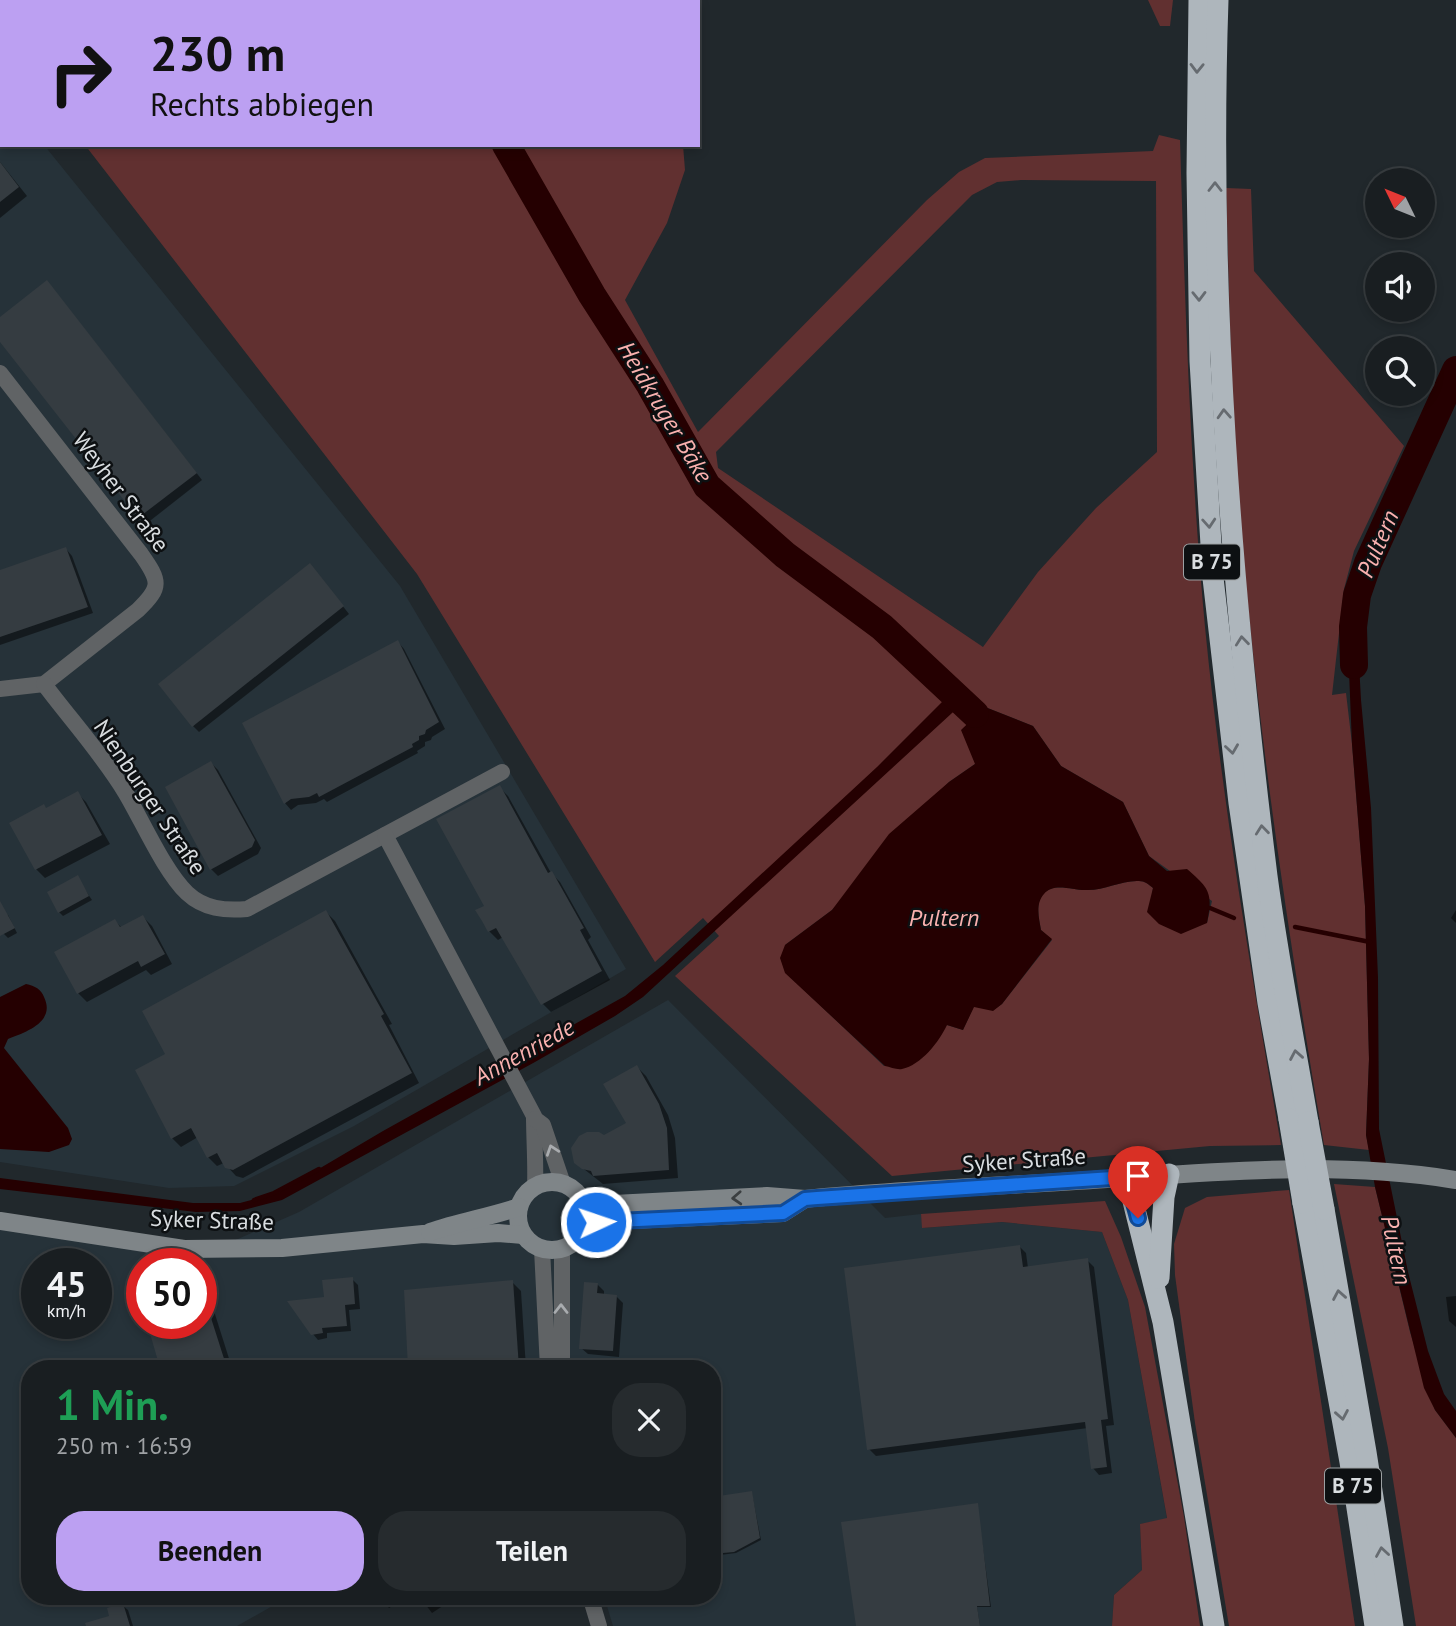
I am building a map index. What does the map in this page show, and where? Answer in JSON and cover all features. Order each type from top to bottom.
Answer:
[{"type":"highway","name":"B 75","points":[[1199,0],[1197,173],[1200,361],[1213,578],[1240,815],[1268,1003],[1299,1121]]},
{"type":"highway","name":"B 75","points":[[1218,0],[1216,274],[1232,538],[1267,877],[1299,1121],[1313,1206],[1366,1452],[1384,1625]]},
{"type":"highway","points":[[1157,1298],[1164,1196],[1169,1174]]},
{"type":"highway","points":[[1127,1177],[1157,1298],[1214,1626]]},
{"type":"main road","name":"Syker Straße","points":[[582,1200],[614,1204],[767,1196],[805,1199],[1263,1168],[1413,1173],[1456,1180]]},
{"type":"main road","points":[[544,1183],[563,1184],[575,1190],[582,1200],[586,1222],[578,1239],[562,1249],[542,1249],[523,1235],[518,1217],[519,1208],[524,1196],[535,1187],[544,1183]]},
{"type":"main road","name":"Syker Straße","points":[[586,1222],[783,1213],[805,1199]]},
{"type":"main road","name":"Syker Straße","points":[[423,1234],[454,1223],[519,1208]]},
{"type":"main road","name":"Syker Straße","points":[[0,1221],[184,1249],[282,1248],[423,1234],[523,1235]]},
{"type":"street","name":"Weyher Straße","points":[[0,373],[141,554],[155,574],[157,587],[152,597],[138,610],[44,684]]},
{"type":"street","points":[[0,689],[44,684]]},
{"type":"street","name":"Nienburger Straße","points":[[44,684],[124,789],[175,879],[187,894],[204,905],[226,911],[247,909],[502,772]]},
{"type":"street","points":[[385,835],[535,1119],[543,1125],[563,1184]]},
{"type":"street","points":[[535,1119],[535,1187]]},
{"type":"street","points":[[542,1249],[548,1360]]},
{"type":"street","points":[[562,1249],[562,1360]]},
{"type":"street","points":[[593,1605],[599,1626]]},
{"type":"shaded area","points":[[1148,0],[1173,0],[1170,26],[1160,26]]},
{"type":"shaded area","points":[[1159,135],[1180,140],[1192,445],[1205,627],[1229,822],[1281,1145],[1210,1146],[892,1176],[675,976],[719,936],[703,918],[655,962],[417,574],[87,147],[503,147],[690,463],[696,460],[595,296],[509,147],[683,147],[685,170],[667,223],[625,300],[698,432],[927,200],[959,172],[985,158],[1153,151]],"holes":[[[1021,180],[1156,181],[1157,452],[1096,508],[1038,572],[983,647],[718,468],[716,452],[972,195],[997,182]],[[985,707],[1033,726],[1061,766],[1123,802],[1149,856],[1212,901],[1207,923],[1152,896],[1153,888],[1141,881],[1092,890],[1057,887],[1047,890],[1038,907],[1041,930],[1052,940],[1002,1004],[993,1010],[974,1006],[963,1030],[947,1025],[884,1066],[785,972],[785,945],[832,910],[933,798],[949,782],[975,764]]]},
{"type":"shaded area","points":[[0,147],[46,147],[400,586],[626,969],[354,1126],[234,1186],[169,1188],[0,1162]]},
{"type":"shaded area","points":[[1226,188],[1251,189],[1254,271],[1365,400],[1365,406],[1370,406],[1404,446],[1354,551],[1344,589],[1332,695],[1346,693],[1352,744],[1365,906],[1369,1059],[1366,1135],[1369,1150],[1324,1145],[1288,923],[1258,701],[1239,508]]},
{"type":"shaded area","points":[[668,1000],[885,1218],[921,1214],[923,1228],[1002,1222],[1102,1232],[1128,1300],[1167,1519],[1140,1524],[1142,1570],[1114,1595],[1112,1626],[613,1626],[607,1605],[721,1605],[721,1360],[21,1360],[21,1605],[274,1605],[237,1626],[0,1626],[0,1227],[138,1248],[126,1248],[126,1339],[217,1339],[217,1248],[299,1212]]},
{"type":"shaded area","points":[[1334,1184],[1375,1187],[1410,1332],[1435,1410],[1456,1438],[1456,1626],[1416,1626],[1388,1448]]},
{"type":"shaded area","points":[[1289,1190],[1355,1626],[1229,1626],[1195,1423],[1175,1275],[1174,1244],[1185,1208],[1207,1197]]},
{"type":"shaded area","points":[[1105,1201],[1121,1237],[1145,1307],[1184,1517],[1200,1626],[1112,1626],[1114,1595],[1142,1570],[1140,1524],[1167,1518],[1128,1300],[1102,1232],[1002,1222],[922,1228],[921,1214]]},
{"type":"water","points":[[1353,627],[1358,645],[1371,808],[1378,978],[1379,1129],[1408,1272],[1428,1351],[1444,1394],[1456,1411],[1456,1438],[1435,1410],[1424,1388],[1375,1187],[1366,1135],[1369,1059],[1365,906],[1352,744],[1348,647]]},
{"type":"water","points":[[952,692],[964,702],[643,997],[535,1062],[282,1200],[240,1211],[196,1212],[0,1189],[0,1178],[193,1203],[240,1203],[278,1193],[625,996],[663,965],[877,767]]},
{"type":"water","name":"Pultern","points":[[985,707],[1033,726],[1061,766],[1123,802],[1149,856],[1167,871],[1187,869],[1205,887],[1210,905],[1207,923],[1181,934],[1159,924],[1147,912],[1153,888],[1143,882],[1132,881],[1092,890],[1052,888],[1041,898],[1038,911],[1041,930],[1052,939],[1002,1004],[993,1011],[974,1007],[963,1030],[947,1025],[929,1052],[909,1067],[900,1069],[885,1066],[785,973],[780,958],[785,945],[832,910],[889,834],[949,782],[975,764],[961,730]]},
{"type":"water","points":[[26,984],[41,992],[47,1006],[46,1013],[37,1025],[8,1039],[4,1048],[68,1128],[72,1139],[69,1145],[49,1152],[0,1149],[0,997]]},
{"type":"building","points":[[0,162],[19,187],[0,202]]},
{"type":"building","points":[[47,280],[197,473],[138,518],[0,342],[0,317]]},
{"type":"building","points":[[66,547],[88,607],[0,637],[0,570]]},
{"type":"building","points":[[310,563],[344,606],[192,727],[158,684]]},
{"type":"building","points":[[398,640],[439,722],[419,736],[419,740],[412,744],[413,747],[319,797],[317,793],[291,799],[284,804],[242,723]]},
{"type":"building","points":[[211,761],[255,840],[252,847],[210,870],[165,787]]},
{"type":"building","points":[[500,785],[548,873],[552,871],[584,928],[580,930],[602,971],[541,1005],[496,928],[488,932],[475,910],[484,906],[436,819]]},
{"type":"building","points":[[78,791],[102,835],[35,870],[9,823],[44,804],[46,808]]},
{"type":"building","points":[[78,875],[89,896],[58,913],[47,892]]},
{"type":"building","points":[[0,901],[15,928],[0,936]]},
{"type":"building","points":[[326,910],[384,1014],[381,1016],[412,1073],[233,1170],[225,1168],[217,1153],[207,1158],[191,1128],[171,1139],[135,1070],[165,1054],[142,1011]]},
{"type":"building","points":[[143,915],[165,954],[141,967],[138,961],[77,994],[54,952],[115,919],[120,927]]},
{"type":"building","points":[[637,1065],[659,1104],[667,1128],[669,1170],[593,1176],[591,1171],[574,1163],[571,1148],[579,1136],[587,1132],[604,1135],[626,1123],[603,1084]]},
{"type":"building","points":[[1020,1245],[1023,1267],[1088,1258],[1108,1419],[1101,1420],[1107,1467],[1091,1469],[1085,1422],[867,1450],[844,1268]]},
{"type":"building","points":[[353,1277],[355,1304],[345,1305],[347,1326],[322,1328],[323,1333],[311,1335],[287,1301],[324,1297],[322,1280]]},
{"type":"building","points":[[513,1280],[518,1360],[408,1360],[404,1290]]},
{"type":"building","points":[[584,1282],[598,1283],[597,1293],[617,1295],[613,1351],[579,1349]]},
{"type":"building","points":[[217,1337],[224,1360],[158,1360],[152,1339],[217,1339]]},
{"type":"building","points":[[752,1491],[760,1538],[734,1552],[721,1553],[721,1496]]},
{"type":"building","points":[[978,1503],[990,1606],[977,1606],[980,1626],[856,1626],[841,1522]]},
{"type":"building","points":[[124,1605],[130,1626],[86,1626],[85,1623],[109,1616],[107,1608]]},
{"type":"waterway","name":"Heidkruger Bäke","points":[[507,147],[592,295],[650,385],[707,486],[785,555],[882,627],[975,714]]},
{"type":"waterway","name":"Pultern","points":[[1354,665],[1353,627],[1357,595],[1368,563],[1456,370]]},
{"type":"waterway","points":[[1210,908],[1234,918]]},
{"type":"waterway","points":[[1295,927],[1370,942]]},
{"type":"waterway","name":"Annenriede","points":[[254,1200],[274,1193],[319,1169]]},
{"type":"route","points":[[596,1222],[783,1213],[805,1199],[1127,1177],[1138,1218]]}]
